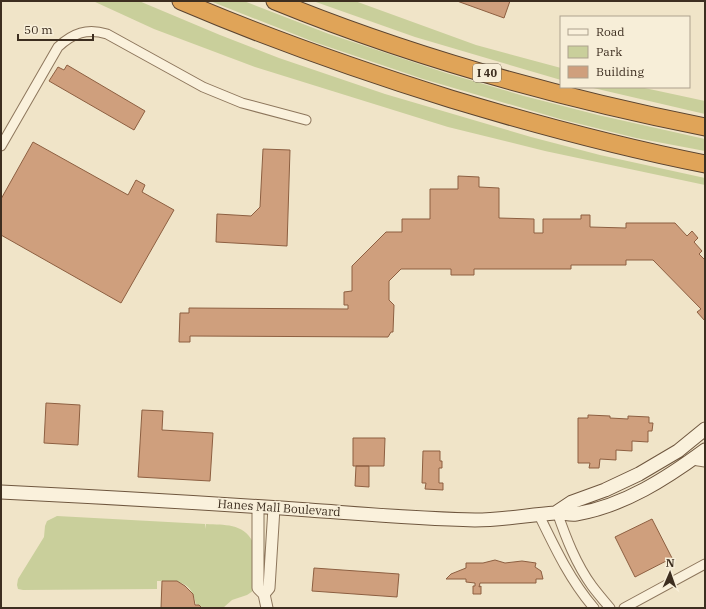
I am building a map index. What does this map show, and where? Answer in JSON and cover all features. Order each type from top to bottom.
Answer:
[{"type":"highway","points":[[181,1],[302,50],[391,80],[526,122],[609,143],[705,164]]},
{"type":"highway","name":"I 40","points":[[275,1],[395,44],[485,73],[572,97],[705,127]]},
{"type":"main road","name":"Hanes Mall Boulevard","points":[[557,512],[572,502],[605,490],[639,474],[678,451],[705,429]]},
{"type":"main road","name":"Hanes Mall Boulevard","points":[[1,492],[386,516],[477,520],[557,512],[574,515],[623,499],[670,475],[705,450]]},
{"type":"street","points":[[1,146],[58,47],[72,36],[87,31],[97,31],[107,34],[203,87],[236,101],[306,120]]},
{"type":"street","points":[[692,460],[705,462]]},
{"type":"street","points":[[258,507],[258,588],[264,594],[267,608]]},
{"type":"street","points":[[264,594],[269,588],[274,508]]},
{"type":"street","points":[[557,512],[580,567],[610,608]]},
{"type":"street","points":[[538,515],[568,572],[579,590],[594,608]]},
{"type":"street","points":[[624,608],[705,564]]},
{"type":"green space","points":[[93,1],[139,1],[279,58],[385,94],[531,137],[600,155],[705,178],[705,185],[545,151],[448,127],[255,67],[154,29]]},
{"type":"green space","points":[[210,1],[244,1],[329,34],[446,73],[524,96],[598,115],[705,139],[705,151],[636,138],[560,119],[423,79],[314,42]]},
{"type":"green space","points":[[313,1],[355,1],[476,45],[560,68],[560,80],[415,37]]},
{"type":"green space","points":[[593,88],[645,88],[705,101],[705,114]]},
{"type":"green space","points":[[57,516],[205,524],[205,529],[206,524],[226,525],[238,528],[244,531],[253,542],[253,591],[247,595],[232,600],[223,608],[203,608],[196,604],[191,590],[187,586],[171,581],[157,581],[157,589],[18,589],[18,579],[44,537],[47,521]]},
{"type":"building","points":[[457,1],[510,1],[504,18]]},
{"type":"building","points":[[67,65],[145,111],[134,130],[49,81],[58,67],[64,70]]},
{"type":"building","points":[[33,142],[128,195],[136,180],[145,185],[142,192],[174,210],[121,303],[1,235],[1,199]]},
{"type":"building","points":[[263,149],[290,150],[287,246],[216,242],[217,214],[251,216],[260,207]]},
{"type":"building","points":[[458,176],[479,177],[479,187],[499,188],[499,218],[534,219],[534,233],[543,233],[543,219],[581,219],[581,215],[590,215],[590,227],[626,228],[626,223],[675,223],[687,236],[692,231],[698,238],[694,242],[702,251],[699,254],[705,260],[705,321],[697,312],[701,309],[653,260],[626,260],[626,265],[571,265],[571,269],[474,269],[474,275],[451,275],[451,269],[401,269],[389,281],[389,300],[394,305],[393,332],[391,332],[388,337],[190,336],[190,342],[179,342],[180,313],[189,313],[189,308],[348,309],[348,305],[344,305],[344,292],[352,291],[352,266],[386,232],[402,232],[402,219],[430,219],[430,189],[458,189]]},
{"type":"building","points":[[46,403],[80,405],[78,445],[44,443]]},
{"type":"building","points":[[142,410],[163,411],[162,430],[213,433],[210,481],[138,477]]},
{"type":"building","points":[[588,415],[628,419],[628,416],[649,417],[649,423],[653,423],[652,431],[648,431],[648,442],[632,441],[632,451],[616,450],[616,460],[600,459],[599,468],[589,468],[590,463],[578,463],[578,418],[588,418]]},
{"type":"building","points":[[353,438],[385,438],[384,466],[353,466]]},
{"type":"building","points":[[423,451],[440,451],[442,468],[439,468],[439,483],[443,483],[443,490],[425,489],[426,483],[422,483]]},
{"type":"building","points":[[356,466],[369,466],[369,487],[355,486]]},
{"type":"building","points":[[652,519],[672,558],[635,577],[615,537]]},
{"type":"building","points":[[495,560],[505,563],[522,561],[536,563],[535,567],[541,571],[543,579],[536,579],[536,583],[480,583],[479,587],[481,586],[481,594],[473,594],[473,586],[475,586],[475,583],[466,582],[466,579],[446,579],[451,574],[466,568],[466,563],[483,563]]},
{"type":"building","points":[[314,568],[399,574],[397,597],[312,591]]},
{"type":"building","points":[[162,581],[177,581],[185,586],[193,594],[195,605],[199,605],[202,608],[161,608]]}]
